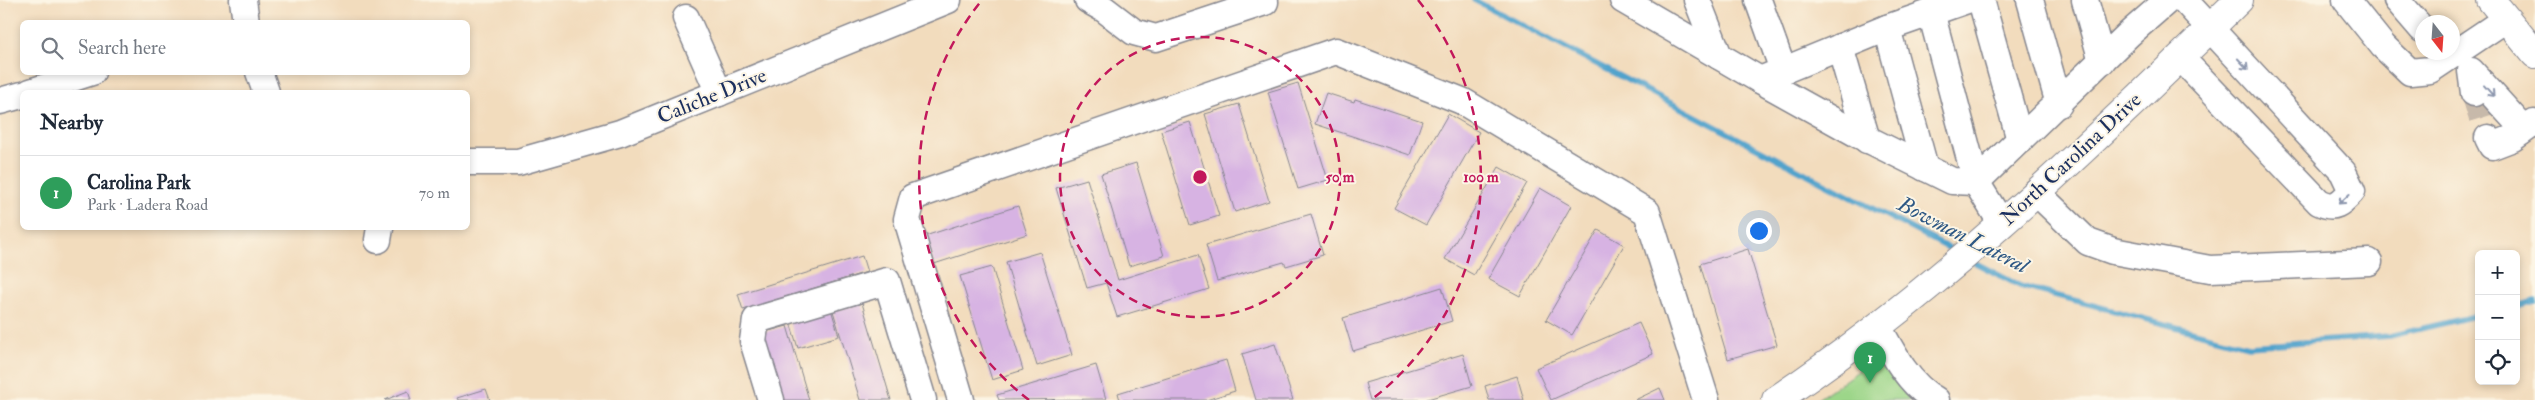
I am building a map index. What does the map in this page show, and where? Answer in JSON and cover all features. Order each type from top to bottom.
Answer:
[{"type":"main road","name":"North Carolina Drive","points":[[1776,400],[1879,328],[1993,232],[2239,0]]},
{"type":"main road","points":[[2499,9],[2535,54]]},
{"type":"street","name":"Caliche Drive","points":[[470,162],[518,162],[620,133],[948,0]]},
{"type":"street","points":[[1088,0],[1104,9],[1134,32],[1156,38],[1265,2]]},
{"type":"street","points":[[1623,0],[1719,56],[1771,75],[1867,140],[1952,181],[1976,182],[2102,61],[2139,11],[2168,0]]},
{"type":"street","points":[[1697,0],[1719,56]]},
{"type":"street","points":[[1758,0],[1771,75]]},
{"type":"street","points":[[1771,75],[1887,28],[1967,0]]},
{"type":"street","points":[[1981,0],[2020,140]]},
{"type":"street","points":[[2030,0],[2058,104]]},
{"type":"street","points":[[2085,0],[2102,61]]},
{"type":"street","points":[[2180,57],[2319,202],[2328,206],[2339,205],[2352,191],[2343,172],[2184,0]]},
{"type":"street","points":[[2346,0],[2382,46],[2410,72],[2458,66],[2499,9]]},
{"type":"street","points":[[2397,0],[2415,21]]},
{"type":"street","points":[[1931,12],[1976,182],[1993,232]]},
{"type":"street","points":[[686,18],[719,94]]},
{"type":"street","points":[[1887,28],[1925,168]]},
{"type":"street","points":[[1840,47],[1867,140]]},
{"type":"street","points":[[961,400],[907,220],[912,197],[1336,51],[1462,100],[1647,212],[1706,400]]},
{"type":"street","points":[[2458,66],[2520,124],[2528,127]]},
{"type":"street","points":[[36,90],[83,75]]},
{"type":"street","points":[[260,75],[265,90]]},
{"type":"street","points":[[0,101],[20,96]]},
{"type":"street","points":[[2488,138],[2492,146],[2513,138],[2528,127]]},
{"type":"street","points":[[2036,192],[2088,242],[2114,251],[2210,270],[2369,262]]},
{"type":"street","points":[[771,400],[753,341],[756,320],[887,281],[923,400]]},
{"type":"street","points":[[1879,328],[1894,356],[1913,382],[1936,400]]},
{"type":"green space","points":[[1870,363],[1886,365],[1910,400],[1816,400]]},
{"type":"building","points":[[1298,83],[1328,180],[1298,189],[1268,92]]},
{"type":"building","points":[[1326,93],[1354,102],[1355,99],[1422,121],[1410,155],[1315,124]]},
{"type":"building","points":[[1239,104],[1269,201],[1235,212],[1205,114]]},
{"type":"building","points":[[1448,114],[1479,132],[1426,225],[1394,208]]},
{"type":"building","points":[[1190,122],[1219,216],[1190,225],[1161,131]]},
{"type":"building","points":[[1136,163],[1164,256],[1129,266],[1101,174]]},
{"type":"building","points":[[1499,167],[1527,183],[1474,275],[1445,259]]},
{"type":"building","points":[[1087,179],[1118,280],[1198,255],[1209,289],[1117,317],[1106,283],[1087,288],[1056,188]]},
{"type":"building","points":[[1540,188],[1571,206],[1520,296],[1488,279]]},
{"type":"building","points":[[1018,206],[1027,234],[934,264],[925,236]]},
{"type":"building","points":[[1311,214],[1323,255],[1286,266],[1284,262],[1217,281],[1206,245]]},
{"type":"building","points":[[1598,230],[1624,245],[1572,335],[1546,320]]},
{"type":"building","points":[[1748,249],[1777,345],[1728,359],[1700,264]]},
{"type":"building","points":[[1040,252],[1072,355],[1037,366],[1006,262]]},
{"type":"building","points":[[862,256],[867,272],[743,310],[738,294]]},
{"type":"building","points":[[992,267],[1023,370],[992,380],[960,276]]},
{"type":"building","points":[[1442,287],[1452,321],[1353,351],[1343,318]]},
{"type":"building","points":[[862,303],[891,400],[860,400],[833,311]]},
{"type":"building","points":[[831,309],[839,336],[798,348],[790,322]]},
{"type":"building","points":[[1639,323],[1653,354],[1551,400],[1536,368]]},
{"type":"building","points":[[787,326],[809,400],[778,400],[758,334]]},
{"type":"building","points":[[1275,344],[1293,400],[1256,400],[1242,354]]},
{"type":"building","points":[[1463,354],[1472,386],[1424,400],[1370,400],[1365,383]]},
{"type":"building","points":[[1226,360],[1235,391],[1206,400],[1120,400],[1118,393]]},
{"type":"building","points":[[1096,365],[1106,399],[999,400],[997,395]]},
{"type":"building","points":[[1517,376],[1524,400],[1489,400],[1485,386]]},
{"type":"building","points":[[1660,388],[1665,400],[1635,400]]},
{"type":"building","points":[[486,389],[490,400],[458,400],[457,398]]},
{"type":"building","points":[[408,391],[411,400],[385,400]]},
{"type":"waterway","name":"Bowman Lateral","points":[[1474,0],[1956,252]]},
{"type":"waterway","name":"Bowman Lateral","points":[[1970,260],[2020,286],[2248,346],[2390,336],[2475,316]]},
{"type":"waterway","name":"Bowman Lateral","points":[[2520,305],[2535,301]]},
{"type":"tunnel","points":[[2474,93],[2488,138]]},
{"type":"place","name":"Carolina Park","points":[[1870,383]]}]
